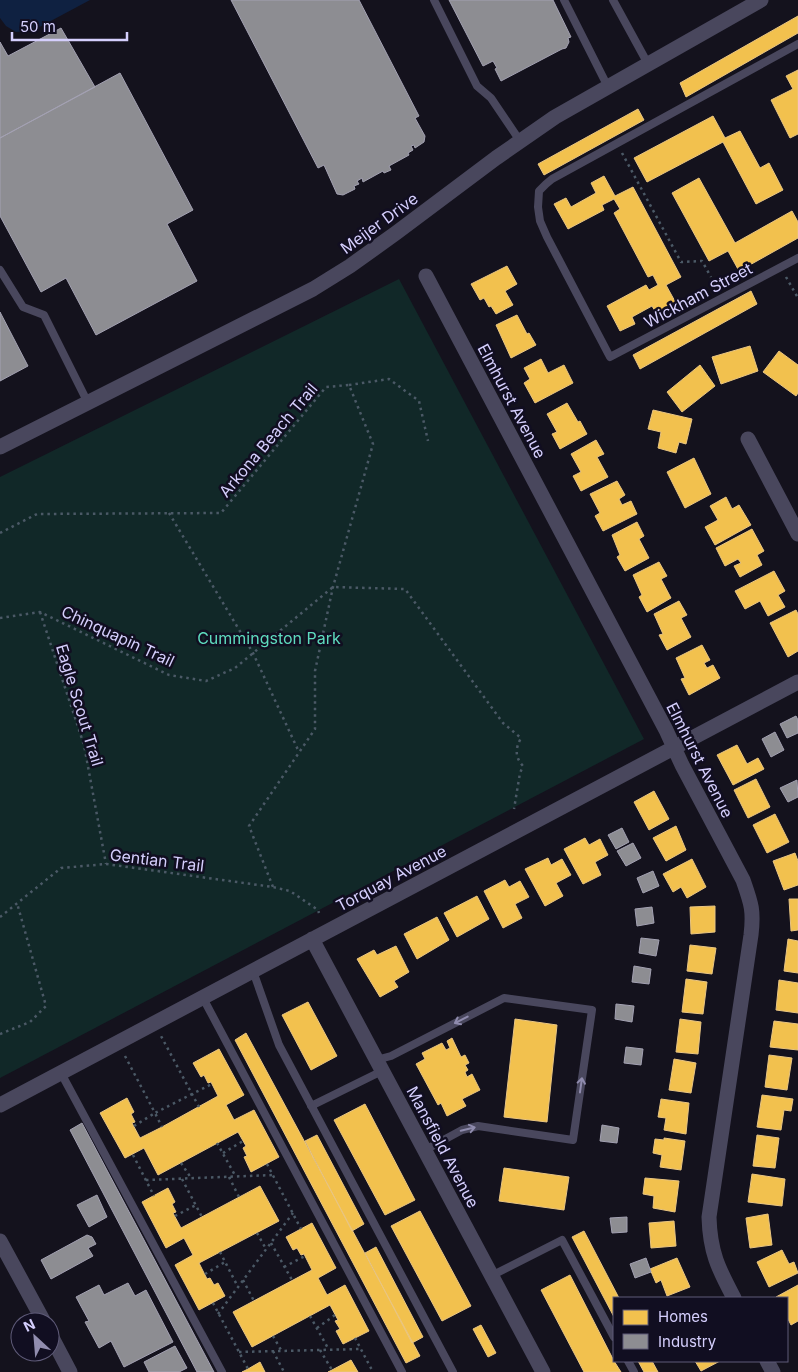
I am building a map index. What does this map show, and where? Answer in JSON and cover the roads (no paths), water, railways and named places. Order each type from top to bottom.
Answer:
[{"type":"street","name":"Meijer Drive","points":[[0,447],[313,290],[396,233],[520,141],[556,117],[761,0]]},
{"type":"street","name":"Elmhurst Avenue","points":[[426,276],[666,730],[673,748],[743,880],[753,914],[738,1031],[709,1217],[711,1245],[715,1260],[734,1297]]},
{"type":"street","points":[[748,439],[798,534]]},
{"type":"street","name":"Torquay Avenue","points":[[0,1105],[798,682]]},
{"type":"street","name":"Mansfield Avenue","points":[[312,940],[543,1372]]},
{"type":"street","points":[[0,1242],[38,1312]]},
{"type":"street","points":[[60,1353],[70,1372]]},
{"type":"lane","points":[[434,0],[477,86],[491,98],[520,141]]},
{"type":"lane","points":[[564,0],[608,87]]},
{"type":"lane","points":[[612,0],[648,64]]},
{"type":"lane","name":"Wickham Street","points":[[798,44],[552,180],[539,191],[538,215],[547,237],[610,357],[798,258]]},
{"type":"lane","points":[[0,270],[23,307],[44,315],[88,403]]},
{"type":"lane","points":[[253,971],[279,1045],[453,1372]]},
{"type":"lane","points":[[203,998],[402,1372]]},
{"type":"lane","points":[[311,1106],[391,1056],[504,998],[592,1010],[573,1140],[478,1126],[462,1130],[425,1150]]},
{"type":"lane","points":[[61,1073],[222,1372]]},
{"type":"lane","points":[[492,1276],[562,1240],[613,1335]]},
{"type":"water","points":[[0,0],[90,0],[32,31],[16,32],[6,26],[0,18]]},
{"type":"park label","name":"Cummingston Park","points":[[269,638]]}]
